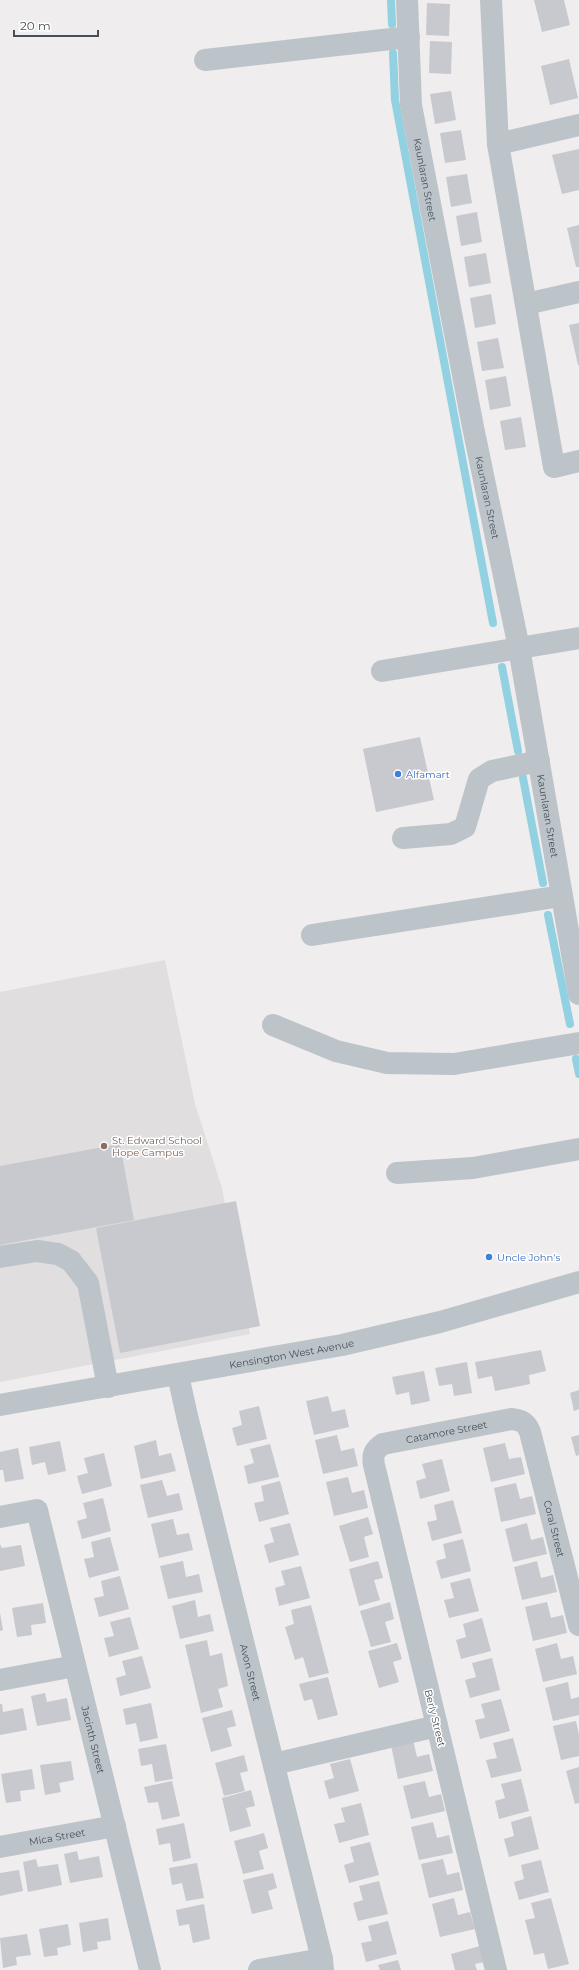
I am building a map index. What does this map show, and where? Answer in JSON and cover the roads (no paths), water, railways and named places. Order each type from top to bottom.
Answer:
[{"type":"street","name":"Kaunlaran Street","points":[[407,0],[412,105],[475,435],[519,648],[579,994]]},
{"type":"street","points":[[491,0],[498,144],[554,467],[579,461]]},
{"type":"street","points":[[205,60],[409,37]]},
{"type":"street","points":[[498,144],[579,125]]},
{"type":"street","points":[[526,304],[579,292]]},
{"type":"street","points":[[382,671],[579,638]]},
{"type":"street","points":[[403,838],[451,834],[465,826],[479,779],[492,771],[539,761]]},
{"type":"street","points":[[312,935],[561,896]]},
{"type":"street","points":[[273,1026],[336,1051],[387,1063],[454,1064],[579,1043]]},
{"type":"street","points":[[396,1173],[473,1168],[579,1149]]},
{"type":"street","points":[[0,1257],[37,1251],[58,1254],[71,1261],[88,1283],[108,1387]]},
{"type":"street","name":"Kensington West Avenue","points":[[0,1405],[178,1375],[342,1345],[440,1322],[579,1282]]},
{"type":"street","name":"Avon Street","points":[[178,1375],[322,1965]]},
{"type":"street","name":"Catamore Street","points":[[374,1465],[373,1456],[376,1449],[382,1444],[511,1419],[519,1420],[527,1424],[530,1432]]},
{"type":"street","name":"Coral Street","points":[[530,1432],[579,1625]]},
{"type":"street","name":"Berly Street","points":[[374,1465],[496,1970]]},
{"type":"street","name":"Jacinth Street","points":[[0,1516],[37,1510],[150,1970]]},
{"type":"street","points":[[0,1680],[75,1666]]},
{"type":"street","points":[[274,1764],[437,1726]]},
{"type":"street","name":"Mica Street","points":[[0,1848],[114,1826]]},
{"type":"street","points":[[259,1970],[322,1965]]},
{"type":"waterway","points":[[391,0],[392,24]]},
{"type":"waterway","points":[[393,53],[395,100],[493,623]]},
{"type":"waterway","points":[[502,667],[518,751]]},
{"type":"waterway","points":[[523,778],[543,883]]},
{"type":"waterway","points":[[548,915],[570,1024]]},
{"type":"waterway","points":[[576,1059],[579,1074]]},
{"type":"place","name":"Alfamart","points":[[398,774]]},
{"type":"place","name":"St. Edward School Hope Campus","points":[[104,1146]]},
{"type":"place","name":"Uncle John's","points":[[489,1257]]}]
